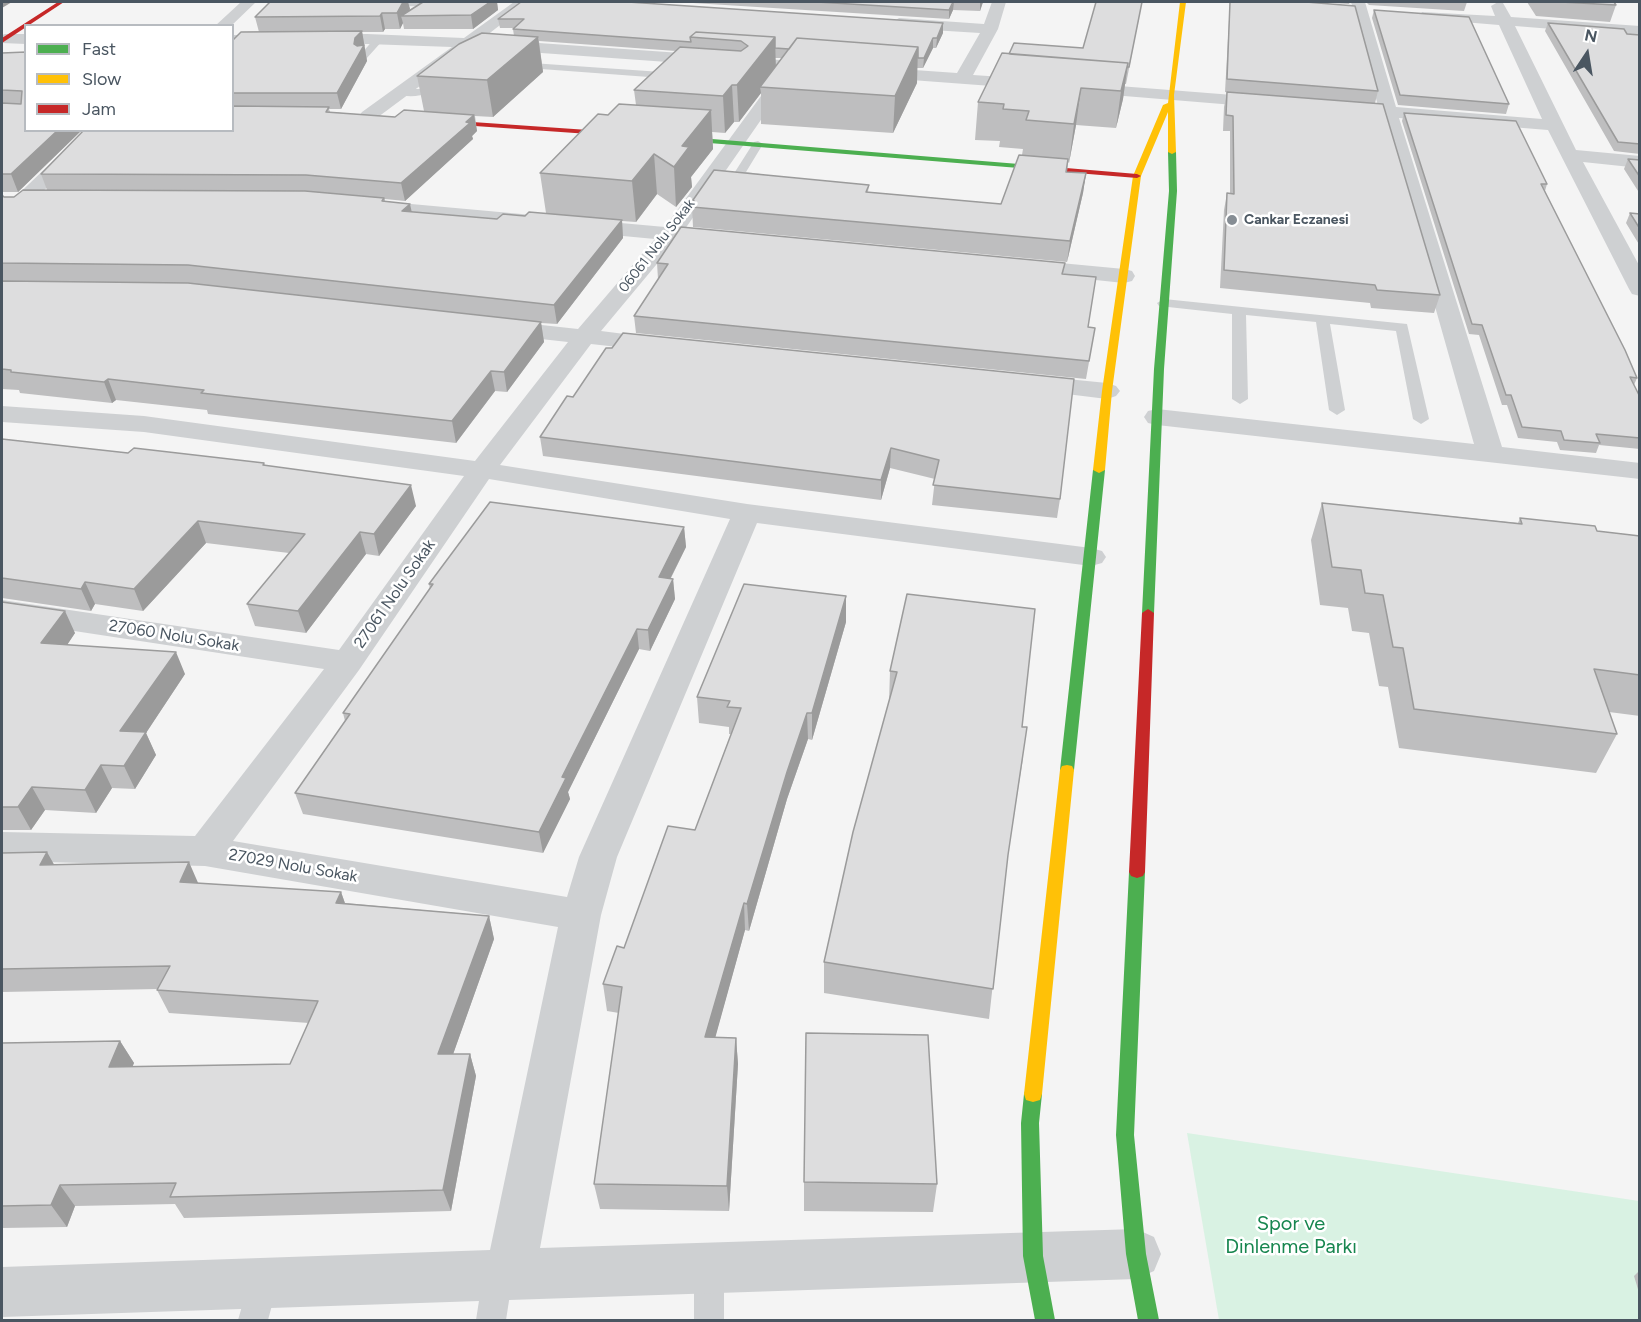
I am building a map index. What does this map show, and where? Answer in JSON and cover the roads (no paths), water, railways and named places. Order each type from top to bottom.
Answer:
[{"type":"street","points":[[27,24],[61,2]]},
{"type":"street","points":[[224,24],[249,2]]},
{"type":"street","points":[[396,2],[521,3]]},
{"type":"street","points":[[963,78],[990,29],[999,2]]},
{"type":"street","points":[[1149,1320],[1136,1254],[1125,1136],[1157,417],[1173,191],[1171,95],[1183,2]]},
{"type":"street","points":[[1496,2],[1554,125],[1572,155],[1640,289]]},
{"type":"street","points":[[363,116],[401,92],[521,3]]},
{"type":"street","points":[[1359,8],[1491,455]]},
{"type":"street","points":[[1416,15],[1640,31]]},
{"type":"street","points":[[885,22],[990,29]]},
{"type":"street","points":[[3,40],[24,26]]},
{"type":"street","points":[[3,40],[24,39]]},
{"type":"street","points":[[234,40],[379,39],[469,43],[837,69]]},
{"type":"street","name":"06061 Nolu Sokak","points":[[584,337],[671,234],[791,66]]},
{"type":"street","points":[[860,71],[1286,104]]},
{"type":"street","points":[[1045,1320],[1033,1256],[1030,1123],[1107,391],[1137,176],[1171,95]]},
{"type":"street","points":[[1321,106],[1554,125]]},
{"type":"street","points":[[363,116],[392,118]]},
{"type":"street","points":[[416,119],[735,142],[1137,176]]},
{"type":"street","points":[[2,221],[94,132]]},
{"type":"street","points":[[1572,155],[1640,162]]},
{"type":"street","points":[[2,201],[48,200]]},
{"type":"street","points":[[345,204],[742,240]]},
{"type":"street","points":[[993,264],[1124,276]]},
{"type":"street","points":[[478,325],[691,348]]},
{"type":"street","name":"27061 Nolu Sokak","points":[[205,851],[347,662],[482,470],[584,337]]},
{"type":"street","points":[[1000,380],[1107,391]]},
{"type":"street","points":[[2,414],[144,424],[482,470],[747,513],[1091,557]]},
{"type":"street","points":[[1157,417],[1640,471]]},
{"type":"street","points":[[500,1290],[581,915],[598,857],[747,513]]},
{"type":"street","name":"27060 Nolu Sokak","points":[[2,610],[347,662]]},
{"type":"street","name":"27029 Nolu Sokak","points":[[2,847],[205,851],[581,915]]},
{"type":"street","points":[[21,1301],[258,1301],[500,1290],[709,1268],[1136,1254]]},
{"type":"lane","points":[[363,57],[379,39]]},
{"type":"lane","points":[[509,64],[684,76]]},
{"type":"lane","points":[[401,92],[425,92],[456,77]]},
{"type":"lane","points":[[758,144],[739,175],[772,178]]},
{"type":"lane","points":[[1164,303],[1402,327],[1421,418]]},
{"type":"lane","points":[[1239,311],[1240,399]]},
{"type":"lane","points":[[1322,319],[1337,410]]},
{"type":"lane","points":[[709,1268],[709,1320]]},
{"type":"place","name":"Cankar Eczanesi","points":[[1232,220]]},
{"type":"park label","name":"Spor ve Dinlenme Parkı","points":[[1291,1236]]}]
